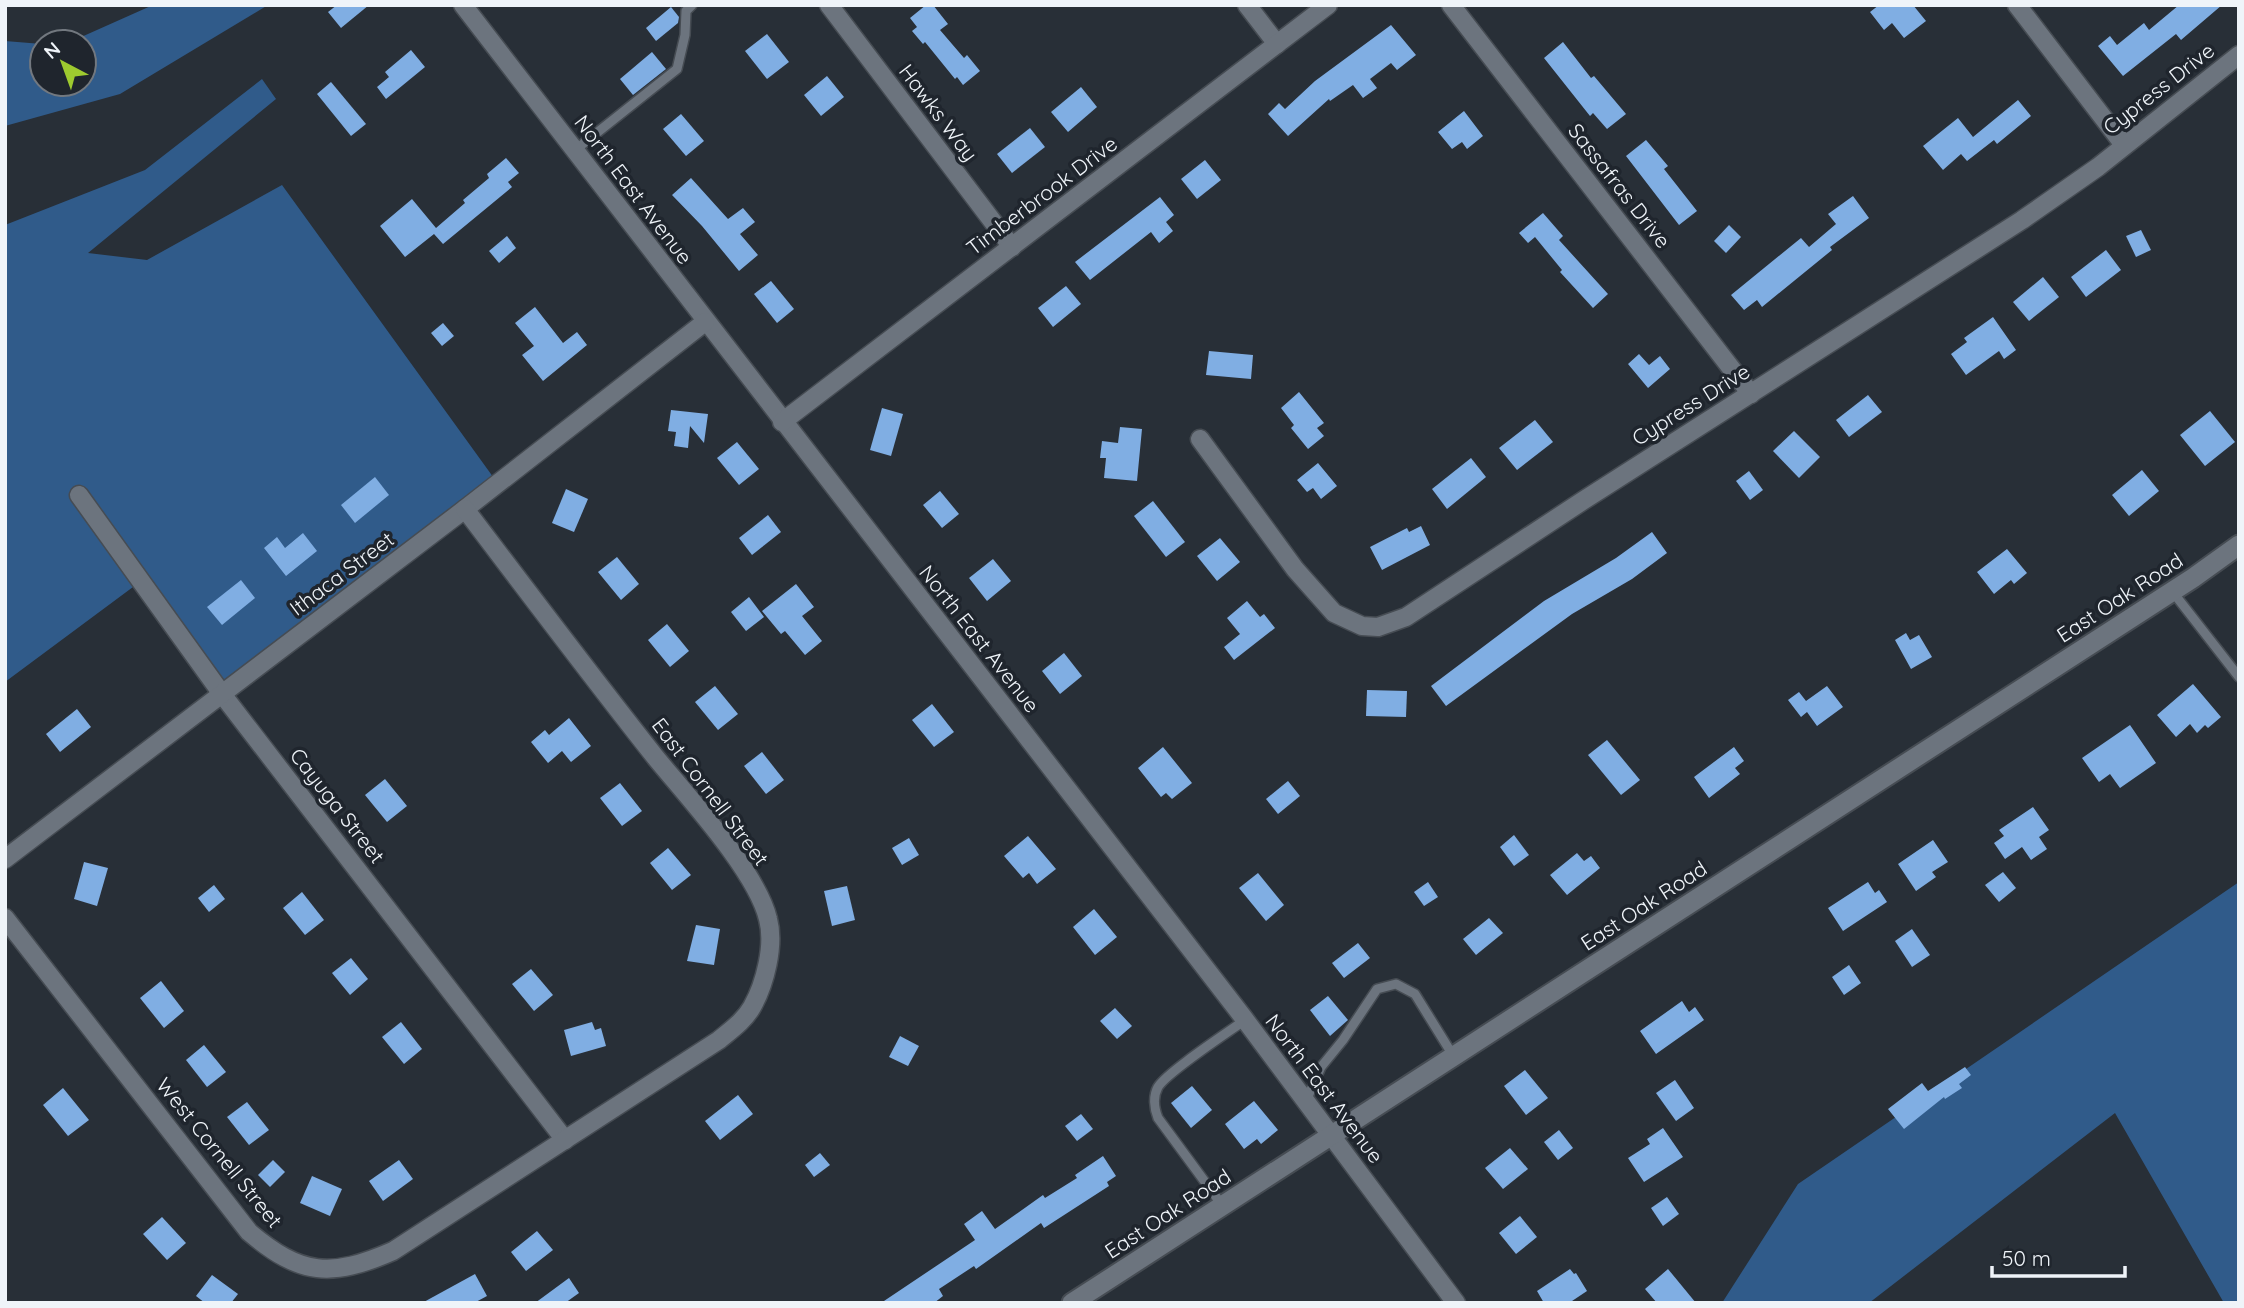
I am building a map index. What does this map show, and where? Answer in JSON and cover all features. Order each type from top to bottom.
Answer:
[{"type":"street","name":"North East Avenue","points":[[463,5],[1245,1020],[1456,1303]]},
{"type":"street","name":"Hawks Way","points":[[829,5],[1012,247]]},
{"type":"street","points":[[1247,5],[1277,44]]},
{"type":"street","name":"Timberbrook Drive","points":[[782,422],[1328,5]]},
{"type":"street","name":"Sassafras Drive","points":[[1451,5],[1751,394]]},
{"type":"street","points":[[2017,5],[2124,145]]},
{"type":"street","name":"Cypress Drive","points":[[1200,439],[1296,569],[1334,613],[1362,626],[1378,627],[1406,617],[1584,500],[1991,241],[2098,167],[2239,55]]},
{"type":"street","name":"Ithaca Street","points":[[5,859],[465,509],[705,322]]},
{"type":"street","name":"Cayuga Street","points":[[79,495],[222,694],[565,1140]]},
{"type":"street","name":"East Cornell Street","points":[[465,509],[728,849],[759,897],[769,919],[769,942],[761,988],[752,1007],[738,1025],[719,1041],[565,1140]]},
{"type":"street","name":"East Oak Road","points":[[1072,1303],[2239,545]]},
{"type":"street","name":"West Cornell Street","points":[[5,918],[249,1232],[266,1247],[305,1268],[348,1268],[393,1251],[565,1140]]},
{"type":"lane","points":[[574,151],[677,69],[685,35],[686,11],[692,5]]},
{"type":"lane","points":[[2172,591],[2239,677]]},
{"type":"lane","points":[[1306,1102],[1321,1067],[1343,1040],[1377,989],[1396,984],[1415,994],[1454,1057]]},
{"type":"lane","points":[[1222,1206],[1158,1118],[1155,1097],[1157,1089],[1169,1076],[1245,1020]]},
{"type":"shaded area","points":[[153,5],[268,5],[120,94],[5,126],[5,41],[28,43],[28,98],[98,98],[98,30]]},
{"type":"shaded area","points":[[262,79],[276,99],[88,253],[147,260],[282,185],[496,481],[225,692],[133,587],[5,682],[5,225],[145,170]]},
{"type":"shaded area","points":[[2239,882],[2239,1303],[2224,1303],[2115,1113],[1869,1303],[1722,1303],[1798,1184]]},
{"type":"building","points":[[337,5],[369,5],[341,28],[328,12]]},
{"type":"building","points":[[926,5],[933,5],[948,24],[940,30],[964,58],[967,55],[980,71],[963,85],[912,31],[917,27],[910,18]]},
{"type":"building","points":[[1879,5],[1913,5],[1926,21],[1904,38],[1892,23],[1884,30],[1870,12]]},
{"type":"building","points":[[2179,5],[2222,5],[2181,40],[2176,34],[2123,76],[2098,46],[2110,36],[2117,45],[2144,23],[2149,30]]},
{"type":"building","points":[[671,7],[679,17],[678,23],[656,41],[646,28]]},
{"type":"building","points":[[1391,25],[1416,55],[1397,70],[1391,63],[1370,79],[1377,88],[1363,98],[1353,85],[1330,101],[1329,99],[1288,136],[1268,114],[1279,103],[1285,109],[1315,81]]},
{"type":"building","points":[[767,34],[789,62],[767,79],[745,51]]},
{"type":"building","points":[[1563,42],[1591,78],[1594,76],[1626,114],[1607,129],[1593,113],[1590,116],[1544,58]]},
{"type":"building","points":[[411,50],[425,67],[386,99],[377,87],[389,77],[385,72]]},
{"type":"building","points":[[652,52],[666,69],[633,95],[620,79]]},
{"type":"building","points":[[827,76],[844,97],[821,116],[804,95]]},
{"type":"building","points":[[331,82],[366,124],[351,136],[317,94]]},
{"type":"building","points":[[1081,87],[1097,107],[1068,132],[1051,112]]},
{"type":"building","points":[[2018,100],[2031,116],[1997,144],[1994,140],[1967,161],[1961,154],[1943,170],[1923,146],[1958,118],[1973,137]]},
{"type":"building","points":[[1464,111],[1483,136],[1467,149],[1462,142],[1452,149],[1438,132]]},
{"type":"building","points":[[681,114],[704,141],[686,156],[663,129]]},
{"type":"building","points":[[1030,128],[1045,147],[1012,173],[997,154]]},
{"type":"building","points":[[1646,140],[1668,166],[1664,169],[1697,211],[1679,225],[1626,156]]},
{"type":"building","points":[[506,158],[519,173],[508,182],[512,187],[443,244],[434,234],[405,257],[380,226],[412,199],[436,228],[465,203],[463,200],[489,178],[487,174]]},
{"type":"building","points":[[1205,160],[1221,180],[1197,199],[1181,179]]},
{"type":"building","points":[[691,178],[728,219],[743,208],[755,222],[740,234],[758,255],[739,271],[672,195]]},
{"type":"building","points":[[1853,196],[1869,218],[1830,247],[1832,250],[1762,307],[1757,300],[1744,310],[1731,295],[1801,238],[1809,247],[1836,224],[1828,214]]},
{"type":"building","points":[[1160,197],[1174,215],[1166,222],[1173,231],[1159,243],[1151,232],[1090,280],[1075,262]]},
{"type":"building","points":[[1543,213],[1563,236],[1559,240],[1608,294],[1593,308],[1560,272],[1562,270],[1535,237],[1528,243],[1519,233]]},
{"type":"building","points":[[1729,225],[1741,237],[1726,253],[1714,241]]},
{"type":"building","points":[[2141,230],[2151,250],[2136,257],[2126,236]]},
{"type":"building","points":[[507,236],[516,248],[499,263],[489,251]]},
{"type":"building","points":[[2106,250],[2121,270],[2086,297],[2071,277]]},
{"type":"building","points":[[2043,277],[2059,297],[2029,321],[2013,302]]},
{"type":"building","points":[[771,281],[794,309],[777,323],[754,294]]},
{"type":"building","points":[[1066,286],[1081,304],[1053,327],[1038,308]]},
{"type":"building","points":[[535,307],[563,343],[577,332],[587,345],[543,381],[522,355],[534,346],[515,323]]},
{"type":"building","points":[[1993,317],[2016,350],[2004,359],[1999,351],[1966,375],[1951,354],[1967,342],[1964,338]]},
{"type":"building","points":[[443,323],[454,336],[442,346],[431,333]]},
{"type":"building","points":[[1209,351],[1253,355],[1251,379],[1206,375]]},
{"type":"building","points":[[1639,354],[1649,365],[1660,356],[1670,369],[1648,388],[1628,364]]},
{"type":"building","points":[[1299,392],[1324,423],[1317,428],[1324,436],[1308,449],[1291,428],[1294,425],[1281,408]]},
{"type":"building","points":[[1868,395],[1882,412],[1849,437],[1836,420]]},
{"type":"building","points":[[882,408],[903,414],[891,456],[870,450]]},
{"type":"building","points":[[671,410],[708,414],[704,443],[690,426],[688,448],[674,446],[676,432],[668,431]]},
{"type":"building","points":[[2210,411],[2235,442],[2205,466],[2180,435]]},
{"type":"building","points":[[1535,420],[1553,442],[1517,470],[1499,448]]},
{"type":"building","points":[[1120,427],[1142,429],[1137,481],[1104,478],[1106,458],[1100,458],[1102,441],[1118,443]]},
{"type":"building","points":[[1794,431],[1820,457],[1799,478],[1773,451]]},
{"type":"building","points":[[737,442],[759,469],[739,485],[717,458]]},
{"type":"building","points":[[1471,458],[1486,477],[1447,509],[1432,489]]},
{"type":"building","points":[[1318,463],[1337,486],[1321,499],[1313,488],[1307,492],[1297,480]]},
{"type":"building","points":[[2142,470],[2159,491],[2129,516],[2112,495]]},
{"type":"building","points":[[1749,471],[1763,490],[1750,500],[1736,481]]},
{"type":"building","points":[[375,477],[389,495],[355,523],[341,505]]},
{"type":"building","points":[[566,489],[588,499],[574,532],[552,523]]},
{"type":"building","points":[[940,491],[959,514],[942,528],[923,505]]},
{"type":"building","points":[[1153,501],[1185,542],[1166,557],[1134,516]]},
{"type":"building","points":[[768,515],[781,532],[752,555],[739,538]]},
{"type":"building","points":[[1421,526],[1430,545],[1382,570],[1370,547],[1407,528],[1409,532]]},
{"type":"building","points":[[1652,532],[1667,553],[1632,579],[1572,614],[1446,706],[1431,686],[1544,601],[1616,558]]},
{"type":"building","points":[[303,533],[317,551],[286,576],[264,548],[277,537],[285,548]]},
{"type":"building","points":[[1220,538],[1240,562],[1217,581],[1197,556]]},
{"type":"building","points":[[2007,549],[2027,573],[2014,584],[2011,580],[1994,594],[1977,572]]},
{"type":"building","points":[[617,557],[639,584],[621,600],[598,572]]},
{"type":"building","points":[[993,559],[1011,581],[987,601],[969,578]]},
{"type":"building","points":[[241,580],[255,598],[222,625],[207,607]]},
{"type":"building","points":[[796,584],[814,607],[802,616],[822,641],[805,655],[785,631],[781,634],[762,611]]},
{"type":"building","points":[[749,597],[764,617],[746,631],[731,612]]},
{"type":"building","points":[[1247,601],[1260,617],[1264,614],[1275,628],[1234,660],[1224,647],[1240,634],[1227,618]]},
{"type":"building","points":[[667,624],[689,651],[670,667],[648,640]]},
{"type":"building","points":[[1906,633],[1910,640],[1919,635],[1932,657],[1911,669],[1895,640]]},
{"type":"building","points":[[1064,653],[1082,676],[1060,694],[1042,671]]},
{"type":"building","points":[[2193,684],[2221,717],[2208,728],[2205,725],[2197,733],[2190,724],[2176,737],[2157,715]]},
{"type":"building","points":[[715,686],[738,714],[718,730],[695,702]]},
{"type":"building","points":[[1827,686],[1843,707],[1817,726],[1807,712],[1801,717],[1788,700],[1799,692],[1806,701]]},
{"type":"building","points":[[1367,690],[1407,691],[1406,717],[1366,716]]},
{"type":"building","points":[[932,704],[954,732],[934,747],[912,720]]},
{"type":"building","points":[[77,709],[91,727],[60,752],[46,734]]},
{"type":"building","points":[[569,718],[591,746],[571,762],[562,751],[548,763],[531,742],[545,730],[549,735]]},
{"type":"building","points":[[2130,725],[2156,763],[2120,788],[2110,774],[2099,782],[2082,758]]},
{"type":"building","points":[[1607,740],[1640,780],[1621,795],[1588,755]]},
{"type":"building","points":[[1163,747],[1192,783],[1172,799],[1166,793],[1161,797],[1138,768]]},
{"type":"building","points":[[1734,747],[1744,761],[1735,768],[1740,774],[1709,798],[1694,777]]},
{"type":"building","points":[[762,752],[784,780],[766,794],[744,766]]},
{"type":"building","points":[[385,779],[407,806],[387,822],[365,795]]},
{"type":"building","points":[[1288,781],[1300,796],[1278,814],[1266,799]]},
{"type":"building","points":[[620,783],[642,811],[622,826],[600,798]]},
{"type":"building","points":[[2033,807],[2049,830],[2039,837],[2047,849],[2031,860],[2022,847],[2005,859],[1994,843],[2004,836],[1999,830]]},
{"type":"building","points":[[1514,835],[1529,855],[1514,866],[1500,847]]},
{"type":"building","points":[[1028,836],[1056,869],[1037,884],[1029,873],[1023,878],[1004,856]]},
{"type":"building","points":[[909,838],[919,855],[902,865],[892,848]]},
{"type":"building","points":[[1933,840],[1948,862],[1932,872],[1936,877],[1916,891],[1898,864]]},
{"type":"building","points":[[668,848],[691,875],[672,890],[650,863]]},
{"type":"building","points":[[1577,853],[1584,861],[1591,856],[1600,868],[1567,895],[1550,875]]},
{"type":"building","points":[[84,862],[108,868],[97,906],[74,899]]},
{"type":"building","points":[[2003,872],[2016,888],[1999,902],[1985,885]]},
{"type":"building","points":[[1258,873],[1284,905],[1266,921],[1239,888]]},
{"type":"building","points":[[1428,882],[1438,897],[1424,906],[1414,892]]},
{"type":"building","points":[[1868,882],[1875,893],[1879,890],[1887,902],[1843,931],[1828,908]]},
{"type":"building","points":[[214,885],[225,899],[209,912],[198,898]]},
{"type":"building","points":[[847,886],[855,920],[832,926],[824,891]]},
{"type":"building","points":[[302,892],[324,920],[305,935],[283,908]]},
{"type":"building","points":[[1094,909],[1117,937],[1095,955],[1073,927]]},
{"type":"building","points":[[1489,918],[1503,933],[1476,955],[1463,939]]},
{"type":"building","points":[[696,925],[720,929],[714,965],[687,961]]},
{"type":"building","points":[[1912,929],[1930,955],[1912,967],[1895,941]]},
{"type":"building","points":[[1358,943],[1370,958],[1344,978],[1332,963]]},
{"type":"building","points":[[351,958],[368,979],[350,995],[332,973]]},
{"type":"building","points":[[1849,965],[1861,983],[1844,995],[1832,977]]},
{"type":"building","points":[[531,969],[553,995],[534,1011],[512,984]]},
{"type":"building","points":[[161,981],[184,1011],[164,1028],[140,998]]},
{"type":"building","points":[[1328,996],[1348,1020],[1330,1036],[1310,1010]]},
{"type":"building","points":[[1682,1001],[1689,1012],[1695,1007],[1704,1020],[1656,1054],[1640,1031]]},
{"type":"building","points":[[1115,1008],[1132,1026],[1117,1039],[1100,1021]]},
{"type":"building","points":[[401,1022],[422,1049],[404,1064],[382,1037]]},
{"type":"building","points":[[592,1022],[595,1030],[601,1028],[606,1046],[571,1056],[564,1030]]},
{"type":"building","points":[[900,1036],[919,1046],[908,1066],[889,1057]]},
{"type":"building","points":[[204,1045],[226,1072],[207,1087],[186,1060]]},
{"type":"building","points":[[1965,1067],[1971,1075],[1959,1084],[1962,1088],[1945,1099],[1944,1097],[1904,1129],[1888,1109],[1922,1083],[1928,1091]]},
{"type":"building","points":[[1525,1070],[1548,1098],[1526,1115],[1504,1086]]},
{"type":"building","points":[[1675,1080],[1694,1108],[1676,1121],[1656,1093]]},
{"type":"building","points":[[1192,1086],[1212,1110],[1191,1128],[1171,1103]]},
{"type":"building","points":[[63,1088],[89,1120],[68,1136],[43,1105]]},
{"type":"building","points":[[738,1095],[753,1114],[720,1140],[705,1121]]},
{"type":"building","points":[[1254,1101],[1278,1130],[1261,1144],[1257,1139],[1244,1149],[1225,1124]]},
{"type":"building","points":[[247,1102],[269,1130],[249,1145],[227,1117]]},
{"type":"building","points":[[1081,1114],[1093,1129],[1077,1141],[1065,1126]]},
{"type":"building","points":[[1663,1128],[1683,1157],[1644,1182],[1628,1158],[1650,1144],[1647,1139]]},
{"type":"building","points":[[1559,1130],[1573,1148],[1558,1160],[1544,1142]]},
{"type":"building","points":[[1510,1148],[1528,1169],[1503,1189],[1485,1168]]},
{"type":"building","points":[[820,1153],[830,1165],[814,1177],[805,1165]]},
{"type":"building","points":[[1103,1156],[1116,1176],[1107,1182],[1109,1186],[1044,1228],[1041,1223],[976,1269],[974,1266],[939,1289],[943,1296],[934,1303],[881,1303],[975,1240],[964,1224],[982,1211],[995,1229],[1043,1195],[1045,1198],[1077,1178],[1075,1175]]},
{"type":"building","points":[[273,1160],[285,1172],[270,1187],[258,1175]]},
{"type":"building","points":[[399,1160],[413,1179],[383,1201],[369,1181]]},
{"type":"building","points":[[312,1176],[342,1189],[330,1216],[300,1203]]},
{"type":"building","points":[[1667,1197],[1679,1214],[1663,1226],[1651,1208]]},
{"type":"building","points":[[1520,1216],[1537,1237],[1516,1254],[1499,1233]]},
{"type":"building","points":[[162,1217],[186,1243],[167,1260],[143,1234]]},
{"type":"building","points":[[537,1231],[553,1250],[526,1271],[511,1252]]},
{"type":"building","points":[[1570,1269],[1576,1273],[1587,1291],[1569,1303],[1544,1303],[1537,1291]]},
{"type":"building","points":[[1668,1269],[1696,1303],[1657,1303],[1645,1289]]},
{"type":"building","points":[[475,1274],[487,1296],[474,1303],[422,1303]]},
{"type":"building","points":[[212,1275],[238,1294],[231,1303],[205,1303],[196,1296]]},
{"type":"building","points":[[569,1278],[579,1293],[565,1303],[535,1303]]}]
